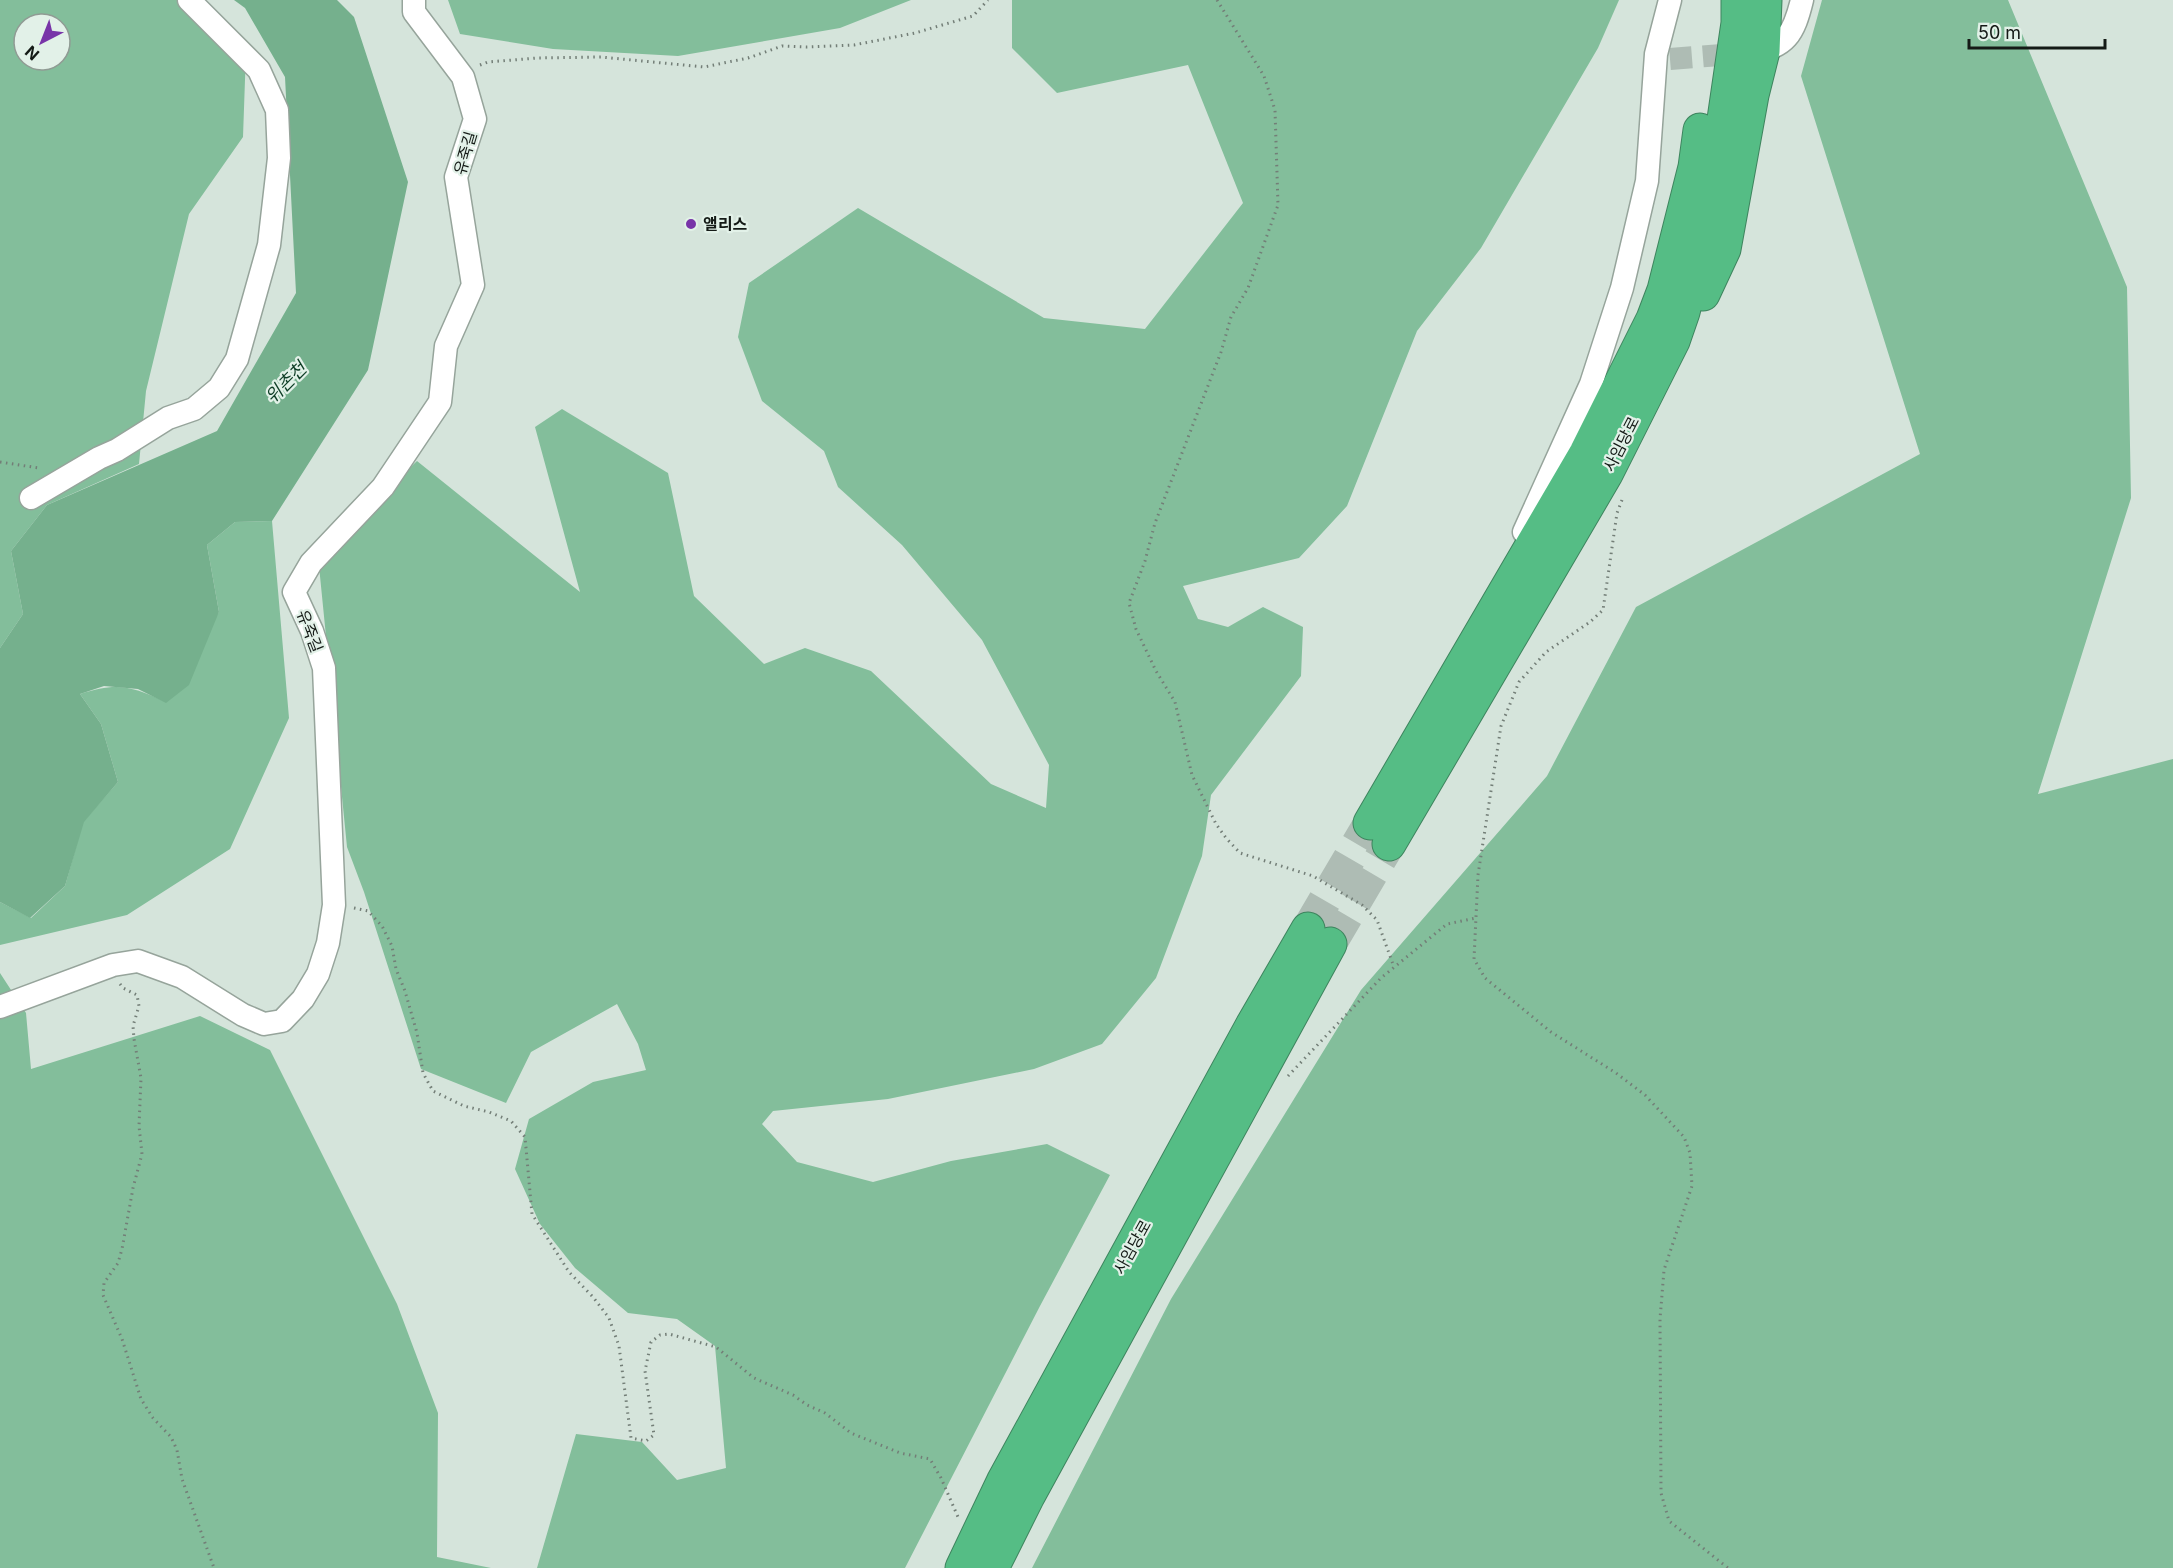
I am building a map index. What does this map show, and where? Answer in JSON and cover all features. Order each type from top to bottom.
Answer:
[{"type":"highway","name":"사임당로","points":[[1718,0],[1695,167],[1664,290],[1653,319],[1586,453],[1476,642],[1380,834],[1606,474],[1673,341],[1683,312],[1714,188],[1736,34],[1737,0]]},
{"type":"highway","points":[[1673,341],[1693,316],[1724,249],[1752,95],[1755,52],[1765,0]]},
{"type":"highway","name":"사임당로","points":[[962,1568],[1004,1482],[1253,1024],[1319,936],[992,1568]]},
{"type":"street","points":[[31,498],[117,450],[168,418],[194,409],[219,388],[237,359],[269,245],[279,159],[276,111],[259,70],[189,0]]},
{"type":"street","name":"유죽길","points":[[0,1007],[113,965],[138,961],[182,977],[243,1015],[264,1024],[282,1021],[303,999],[318,974],[328,943],[334,905],[324,668],[312,631],[294,592],[311,563],[383,487],[440,402],[446,346],[473,285],[456,177],[476,119],[460,73],[414,12],[414,0]]},
{"type":"street","points":[[1476,642],[1463,636],[1528,523],[1591,384],[1622,288],[1647,181],[1670,0]]},
{"type":"street","points":[[1755,52],[1780,45],[1796,24],[1802,0]]},
{"type":"path","points":[[460,73],[488,62],[537,58],[601,57],[704,67],[748,58],[782,46],[854,45],[915,33],[973,16],[988,0]]},
{"type":"path","points":[[1217,0],[1264,76],[1275,110],[1278,205],[1248,288],[1231,317],[1221,352],[1155,523],[1145,561],[1129,603],[1136,629],[1156,672],[1175,702],[1192,775],[1216,825],[1240,853],[1313,876],[1362,905],[1377,920],[1395,967]]},
{"type":"path","points":[[1625,491],[1617,513],[1603,610],[1590,622],[1546,652],[1519,682],[1501,726],[1479,875],[1474,959],[1485,978],[1551,1032],[1616,1073],[1645,1095],[1684,1137],[1690,1153],[1692,1186],[1664,1270],[1660,1319],[1661,1493],[1669,1521],[1728,1568]]},
{"type":"path","points":[[334,905],[368,911],[382,926],[392,946],[396,969],[405,990],[417,1033],[423,1074],[433,1091],[464,1106],[489,1112],[511,1121],[525,1137],[532,1214],[569,1272],[609,1318],[619,1346],[631,1438],[646,1441],[654,1435],[645,1371],[651,1342],[660,1335],[669,1334],[716,1347],[754,1378],[793,1395],[807,1405],[825,1413],[851,1433],[900,1453],[930,1459],[960,1521]]},
{"type":"path","points":[[1284,1081],[1381,978],[1447,924],[1476,918]]},
{"type":"path","points":[[113,965],[117,980],[123,988],[137,995],[139,1006],[133,1026],[141,1078],[139,1126],[142,1154],[133,1188],[122,1249],[118,1263],[104,1283],[103,1295],[122,1340],[141,1398],[153,1418],[171,1437],[177,1450],[182,1479],[214,1568]]},
{"type":"shaded area","points":[[0,0],[202,0],[246,51],[243,137],[189,214],[146,391],[139,464],[47,505],[11,551],[23,614],[0,648]]},
{"type":"shaded area","points":[[448,0],[911,0],[840,28],[678,56],[553,49],[460,34]]},
{"type":"shaded area","points":[[1012,0],[1619,0],[1598,48],[1481,248],[1417,331],[1347,506],[1299,558],[1183,586],[1198,619],[1228,627],[1263,607],[1303,627],[1301,676],[1211,795],[1202,856],[1156,978],[1102,1044],[1034,1069],[888,1099],[773,1111],[762,1124],[797,1162],[873,1182],[951,1161],[1047,1144],[1110,1175],[905,1568],[537,1568],[576,1434],[642,1442],[677,1480],[726,1468],[715,1346],[677,1319],[628,1313],[575,1268],[540,1224],[515,1169],[529,1119],[593,1082],[646,1070],[638,1044],[617,1004],[531,1052],[506,1103],[421,1069],[364,892],[347,847],[318,556],[417,461],[580,592],[535,427],[562,409],[668,473],[694,596],[764,664],[805,648],[871,671],[991,784],[1046,808],[1049,765],[982,640],[902,545],[838,487],[824,451],[762,401],[738,337],[749,283],[858,208],[1044,318],[1145,329],[1243,203],[1188,65],[1057,93],[1012,48]]},
{"type":"shaded area","points":[[1822,0],[2008,0],[2127,287],[2131,498],[2038,794],[2173,759],[2173,1568],[1032,1568],[1171,1299],[1361,990],[1547,776],[1636,607],[1920,454],[1801,76]]},
{"type":"shaded area","points":[[272,521],[289,718],[230,849],[127,915],[0,945],[0,902],[31,918],[65,886],[83,822],[118,782],[101,724],[80,694],[114,687],[133,689],[166,702],[219,612],[207,545],[235,522]]},
{"type":"shaded area","points":[[0,973],[26,1013],[31,1069],[200,1016],[270,1050],[397,1304],[438,1413],[437,1557],[491,1568],[0,1568]]},
{"type":"water","name":"위촌천","points":[[234,0],[337,0],[354,17],[408,182],[368,370],[272,521],[235,522],[207,545],[219,612],[189,685],[166,703],[138,689],[104,686],[80,694],[101,724],[118,782],[84,822],[65,886],[30,918],[0,902],[0,648],[23,614],[11,551],[47,505],[217,431],[296,293],[285,77],[245,8]]},
{"type":"tunnel","points":[[1670,59],[1746,53]]},
{"type":"tunnel","points":[[1308,929],[1370,823]]},
{"type":"tunnel","points":[[1330,944],[1389,844]]},
{"type":"place","name":"앨리스","points":[[691,224]]}]
